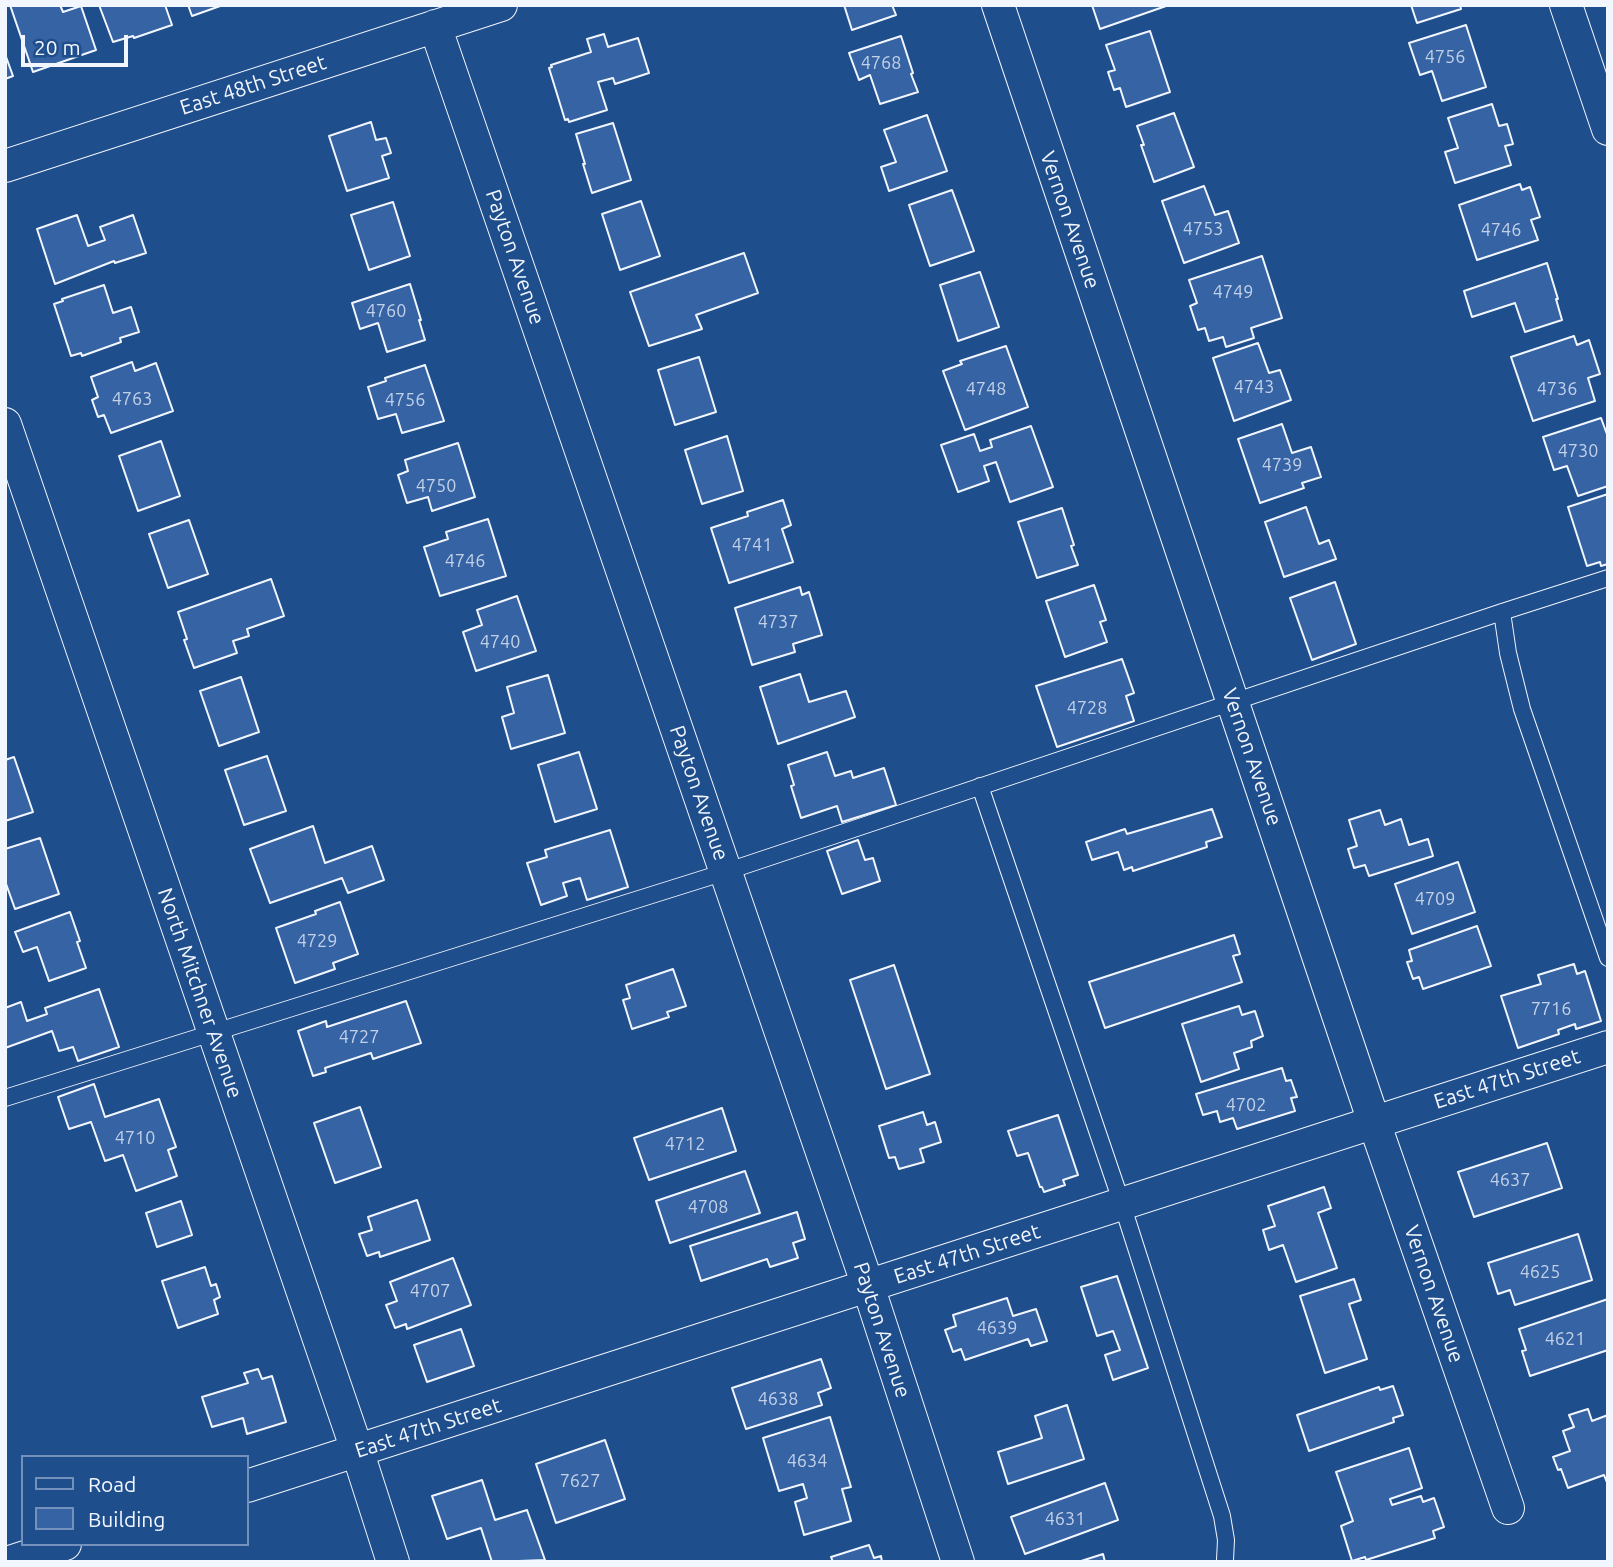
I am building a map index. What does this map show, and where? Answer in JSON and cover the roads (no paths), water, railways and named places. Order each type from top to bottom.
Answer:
[{"type":"street","name":"East 48th Street","points":[[5,166],[501,5]]},
{"type":"street","name":"Vernon Avenue","points":[[998,5],[1374,1122],[1508,1508]]},
{"type":"street","points":[[1566,5],[1608,129]]},
{"type":"street","name":"Payton Avenue","points":[[435,26],[868,1286],[958,1562]]},
{"type":"street","name":"North Mitchner Avenue","points":[[5,424],[393,1562]]},
{"type":"street","name":"East 47th Street","points":[[248,1486],[1608,1047]]},
{"type":"street","points":[[10,1562],[59,1546]]},
{"type":"lane","points":[[5,1098],[725,872],[1608,578]]},
{"type":"lane","points":[[1502,612],[1508,653],[1522,709],[1608,958]]},
{"type":"lane","points":[[980,786],[1122,1204],[1222,1516],[1226,1539],[1225,1560]]}]
